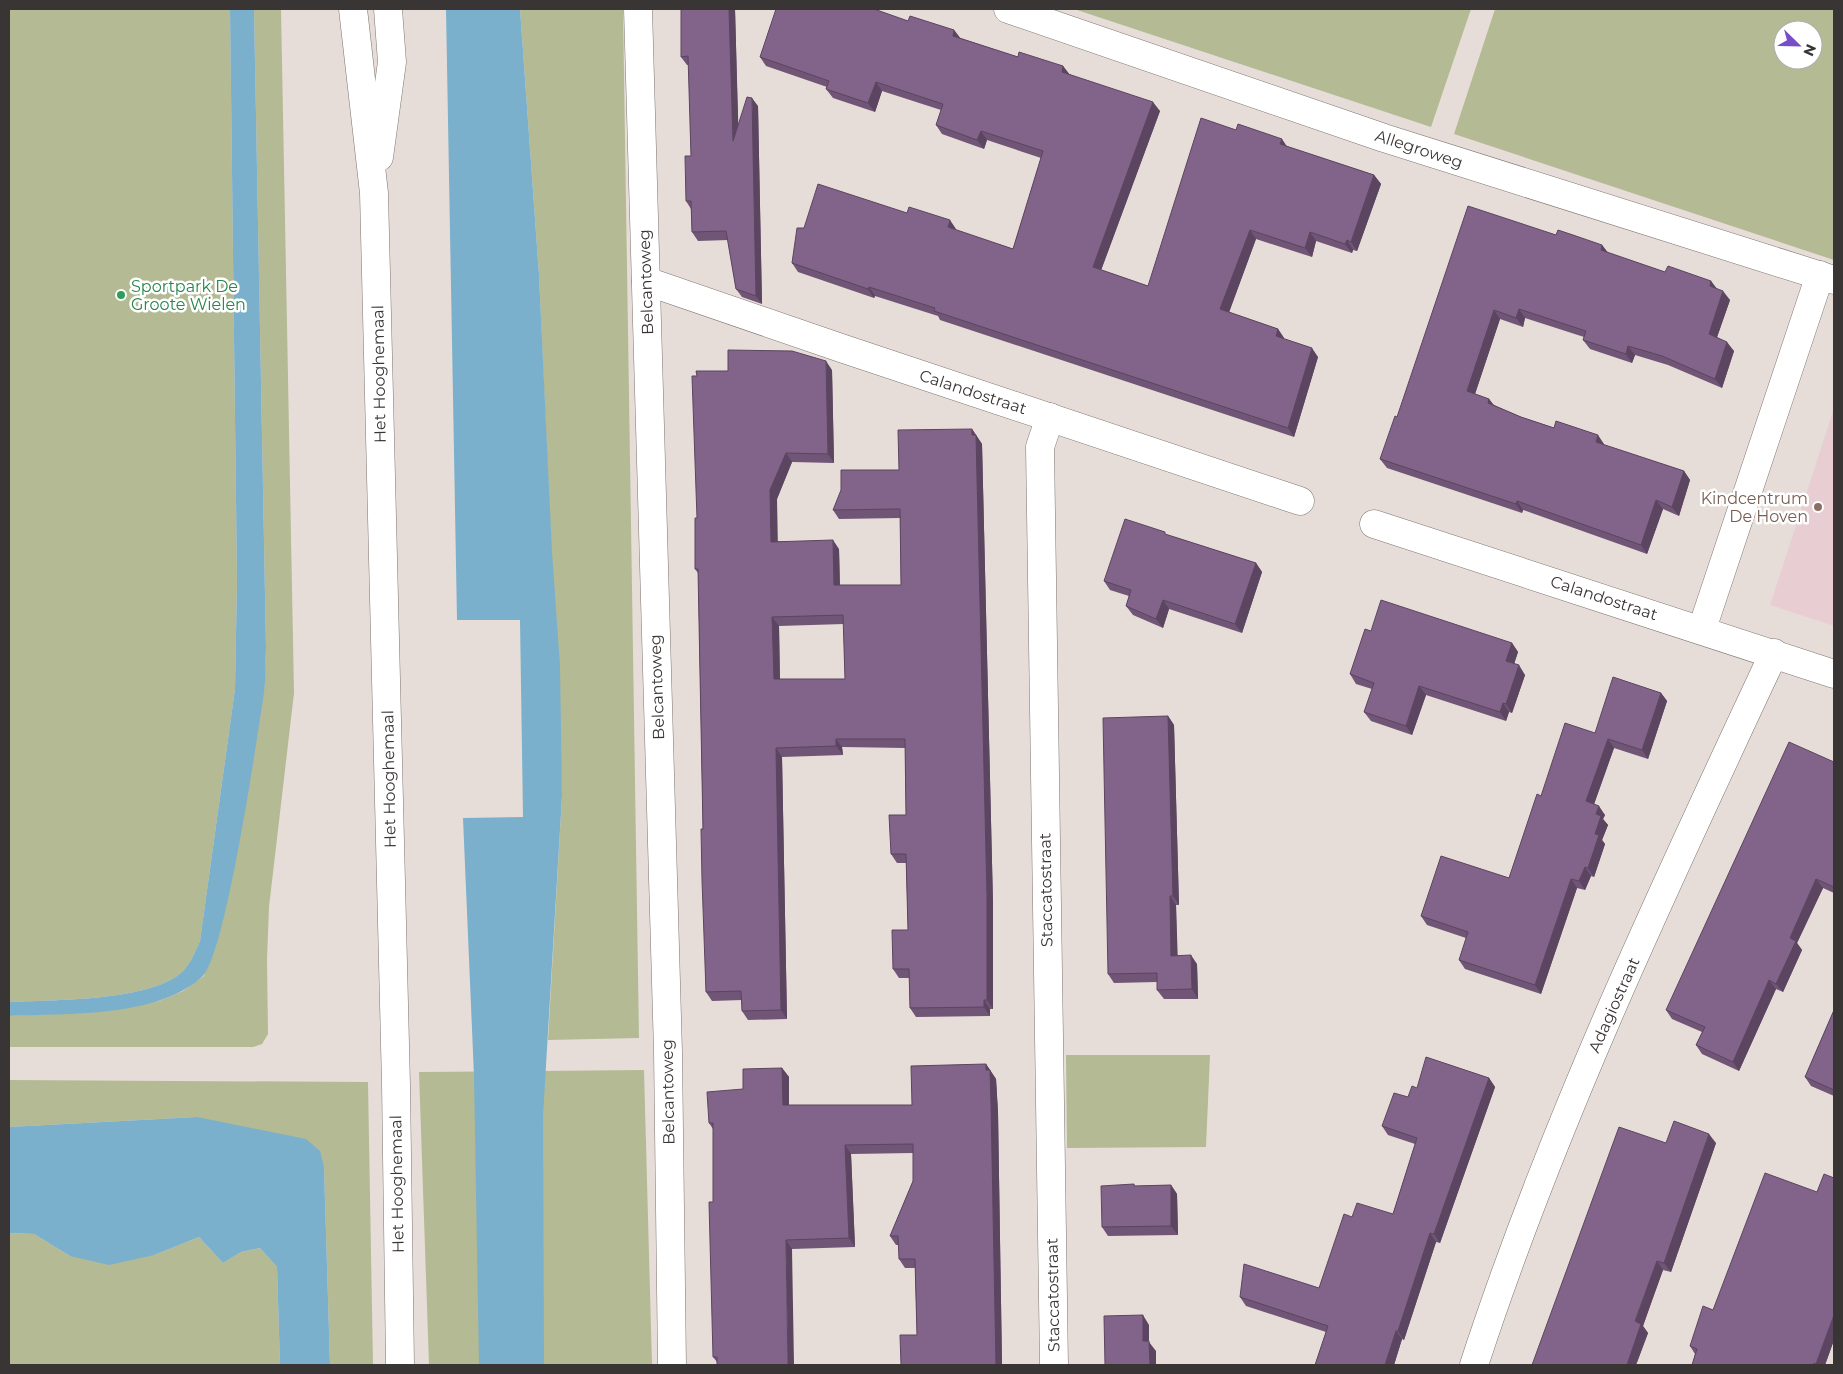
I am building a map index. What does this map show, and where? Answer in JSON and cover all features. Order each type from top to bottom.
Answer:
[{"type":"street","name":"Het Hooghemaal","points":[[353,9],[374,194],[395,1065],[400,1365]]},
{"type":"street","name":"Het Hooghemaal","points":[[374,194],[392,62],[388,9]]},
{"type":"street","name":"Belcantoweg","points":[[638,9],[668,1052],[672,1365]]},
{"type":"street","name":"Allegroweg","points":[[1008,9],[1384,138],[1827,277]]},
{"type":"street","points":[[1702,630],[1827,277]]},
{"type":"street","name":"Calandostraat","points":[[646,281],[1300,500]]},
{"type":"street","name":"Staccatostraat","points":[[1050,417],[1040,447],[1054,1365]]},
{"type":"street","name":"Calandostraat","points":[[1374,524],[1834,674]]},
{"type":"street","name":"Adagiostraat","points":[[1474,1365],[1497,1296],[1593,1050],[1774,653]]},
{"type":"shaded area","name":"Kindcentrum De Hoven","points":[[1834,408],[1834,626],[1770,605]]},
{"type":"green space","name":"Sportpark De Groote Wielen","points":[[9,9],[230,9],[237,582],[235,689],[200,941],[191,960],[177,976],[142,990],[96,998],[9,1002]]},
{"type":"green space","points":[[254,9],[281,9],[294,693],[269,907],[267,959],[268,1034],[262,1044],[253,1047],[9,1047],[9,1016],[109,1010],[159,1001],[183,991],[204,976],[264,691],[266,648]]},
{"type":"green space","points":[[520,9],[623,9],[639,1038],[548,1040],[562,796],[539,275]]},
{"type":"green space","points":[[1074,9],[1471,9],[1431,127]]},
{"type":"green space","points":[[1495,9],[1834,9],[1834,260],[1454,134]]},
{"type":"green space","points":[[1066,1055],[1210,1055],[1206,1147],[1067,1148]]},
{"type":"green space","points":[[644,1070],[652,1365],[429,1365],[419,1072]]},
{"type":"green space","points":[[9,1080],[368,1082],[373,1365],[330,1365],[324,1167],[197,1117],[9,1127]]},
{"type":"green space","points":[[9,1233],[34,1234],[70,1256],[154,1255],[199,1237],[223,1263],[241,1252],[260,1248],[277,1267],[280,1365],[9,1365]]},
{"type":"water","points":[[230,9],[254,9],[266,648],[264,693],[248,796],[230,889],[221,930],[211,960],[202,977],[183,990],[161,1000],[136,1007],[110,1011],[9,1016],[9,1002],[96,998],[120,995],[161,984],[177,976],[185,969],[200,941],[235,689],[237,582]]},
{"type":"water","points":[[446,9],[520,9],[539,275],[552,552],[560,666],[562,796],[543,1116],[544,1365],[479,1365],[474,1076],[463,818],[523,817],[520,620],[457,620]]},
{"type":"water","points":[[197,1117],[306,1139],[320,1151],[324,1167],[330,1365],[280,1365],[277,1267],[260,1248],[241,1252],[223,1263],[199,1237],[154,1255],[109,1265],[70,1256],[34,1234],[9,1233],[9,1127]]},
{"type":"building","points":[[681,9],[729,9],[733,141],[747,97],[752,98],[756,296],[736,289],[726,231],[692,232],[691,201],[686,201],[685,156],[691,156],[688,56],[681,57]]},
{"type":"building","points":[[776,9],[874,9],[908,21],[910,16],[954,30],[953,36],[1018,57],[1019,52],[1063,66],[1062,72],[1153,102],[1093,267],[1148,286],[1201,118],[1236,130],[1238,124],[1282,139],[1280,144],[1374,175],[1351,242],[1347,240],[1345,244],[1310,232],[1305,248],[1250,230],[1220,309],[1278,329],[1276,336],[1312,348],[1288,428],[934,311],[935,308],[869,287],[868,289],[792,263],[797,228],[804,228],[818,184],[907,213],[909,207],[950,220],[948,227],[1013,249],[1043,151],[981,131],[977,140],[936,125],[943,104],[876,82],[868,103],[826,89],[829,81],[760,57]]},
{"type":"building","points":[[1468,206],[1556,235],[1558,230],[1573,235],[1602,245],[1601,250],[1665,272],[1668,266],[1711,281],[1710,286],[1723,291],[1709,334],[1727,342],[1715,379],[1662,356],[1628,346],[1626,354],[1583,340],[1586,331],[1519,309],[1516,318],[1494,310],[1467,391],[1489,399],[1488,403],[1521,417],[1554,428],[1556,421],[1598,435],[1596,442],[1684,471],[1672,507],[1656,500],[1641,545],[1517,501],[1516,504],[1380,459],[1395,416],[1397,417]]},
{"type":"building","points":[[728,350],[792,351],[826,361],[828,454],[786,453],[770,490],[771,542],[833,540],[834,585],[901,585],[900,509],[833,510],[841,490],[841,470],[899,470],[898,430],[972,429],[972,435],[976,435],[987,895],[987,1000],[984,1000],[984,1007],[910,1008],[909,969],[893,969],[892,930],[908,930],[906,854],[891,854],[889,815],[906,815],[905,739],[836,739],[836,746],[776,748],[781,1010],[742,1011],[741,991],[706,992],[701,829],[703,829],[698,569],[695,569],[695,518],[697,518],[692,376],[697,376],[696,371],[728,371]],"holes":[[[843,615],[845,679],[774,679],[772,617]]]},
{"type":"building","points":[[1125,519],[1256,563],[1235,624],[1163,600],[1156,619],[1126,606],[1131,590],[1104,581]]},
{"type":"building","points":[[1381,600],[1512,643],[1506,661],[1519,665],[1506,704],[1503,703],[1500,712],[1419,686],[1406,726],[1364,712],[1374,683],[1350,674],[1365,629],[1371,631]]},
{"type":"building","points":[[1613,677],[1661,693],[1642,750],[1608,739],[1586,801],[1599,806],[1596,814],[1601,816],[1595,834],[1599,835],[1588,868],[1585,867],[1579,881],[1571,879],[1535,985],[1459,960],[1468,932],[1421,916],[1441,856],[1509,878],[1537,794],[1541,796],[1565,723],[1595,733]]},
{"type":"building","points":[[1168,716],[1173,896],[1170,896],[1171,956],[1191,955],[1192,989],[1157,990],[1157,973],[1108,974],[1103,718]]},
{"type":"building","points":[[1789,742],[1834,762],[1834,887],[1816,879],[1790,938],[1796,941],[1776,984],[1769,980],[1733,1062],[1696,1045],[1705,1027],[1666,1010]]},
{"type":"building","points":[[1834,1010],[1834,1090],[1805,1077]]},
{"type":"building","points":[[1426,1057],[1489,1078],[1434,1234],[1430,1233],[1385,1365],[1315,1365],[1328,1326],[1240,1297],[1244,1264],[1319,1288],[1344,1214],[1352,1217],[1357,1203],[1393,1214],[1417,1138],[1382,1126],[1394,1093],[1408,1097],[1412,1086],[1417,1088]]},
{"type":"building","points":[[986,1064],[986,1070],[990,1070],[996,1365],[901,1365],[900,1335],[917,1335],[915,1259],[899,1259],[898,1236],[890,1236],[913,1181],[913,1144],[845,1145],[849,1238],[786,1240],[788,1365],[717,1365],[717,1357],[713,1357],[709,1202],[713,1202],[713,1123],[709,1123],[707,1092],[743,1089],[743,1069],[782,1068],[783,1105],[912,1105],[911,1066]]},
{"type":"building","points":[[1674,1121],[1709,1134],[1664,1263],[1657,1261],[1635,1321],[1641,1324],[1627,1365],[1532,1365],[1619,1127],[1666,1143]]},
{"type":"building","points":[[1765,1173],[1817,1192],[1824,1174],[1834,1178],[1834,1315],[1816,1364],[1692,1365],[1697,1349],[1690,1346],[1703,1306],[1713,1310]]},
{"type":"building","points":[[1134,1184],[1134,1186],[1171,1185],[1171,1226],[1102,1227],[1101,1186]]},
{"type":"building","points":[[1143,1315],[1143,1341],[1149,1341],[1150,1365],[1105,1365],[1104,1316]]},
{"type":"place","name":"Sportpark De Groote Wielen","points":[[121,295]]},
{"type":"place","name":"Kindcentrum De Hoven","points":[[1818,507]]}]
